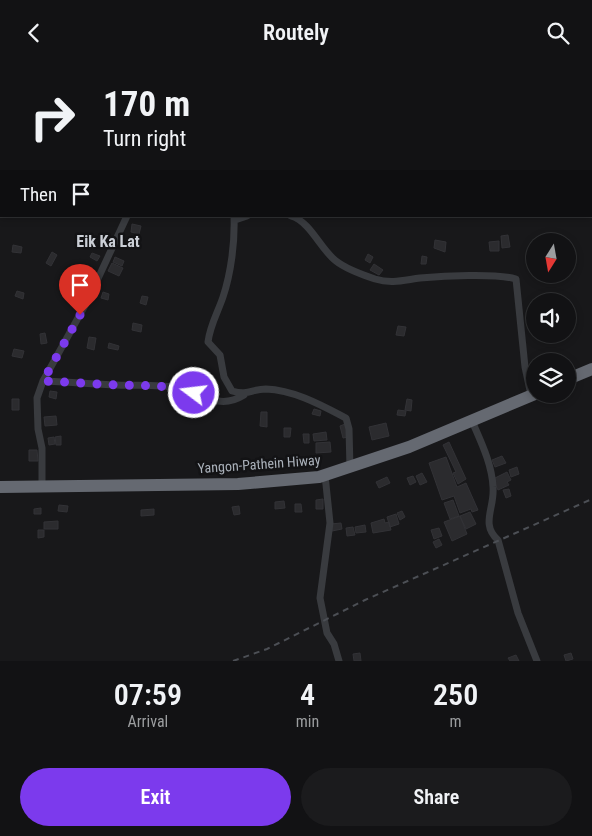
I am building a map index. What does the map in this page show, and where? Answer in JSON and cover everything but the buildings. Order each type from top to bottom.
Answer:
[{"type":"highway","points":[[576,376],[592,369]]},
{"type":"highway","name":"Yangon-Pathein Hiway","points":[[0,487],[238,484],[325,475],[350,468],[472,421],[526,397]]},
{"type":"street","points":[[42,487],[42,448],[38,429],[37,398],[43,381],[88,300],[127,217]]},
{"type":"street","points":[[294,217],[301,219],[316,240],[337,262],[375,279],[396,283],[419,278],[502,275],[516,279],[526,370]]},
{"type":"street","points":[[235,218],[232,256],[222,298],[216,311],[208,342],[220,355],[224,377],[232,391],[244,395]]},
{"type":"street","points":[[43,381],[119,385],[151,384],[180,388],[223,403],[234,401],[244,395],[265,389],[294,394],[346,418],[349,429],[350,468]]},
{"type":"street","points":[[472,421],[485,450],[494,486],[493,504],[488,524],[492,535],[498,540],[518,613],[535,660]]},
{"type":"street","points":[[325,475],[330,523],[320,598],[325,627],[339,661]]},
{"type":"railway","points":[[233,661],[267,649],[365,600],[592,499]]},
{"type":"district","name":"Eik Ka Lat","points":[[108,241]]},
{"type":"route","points":[[80,315],[43,381],[119,385],[151,384],[180,388],[194,393]]}]
